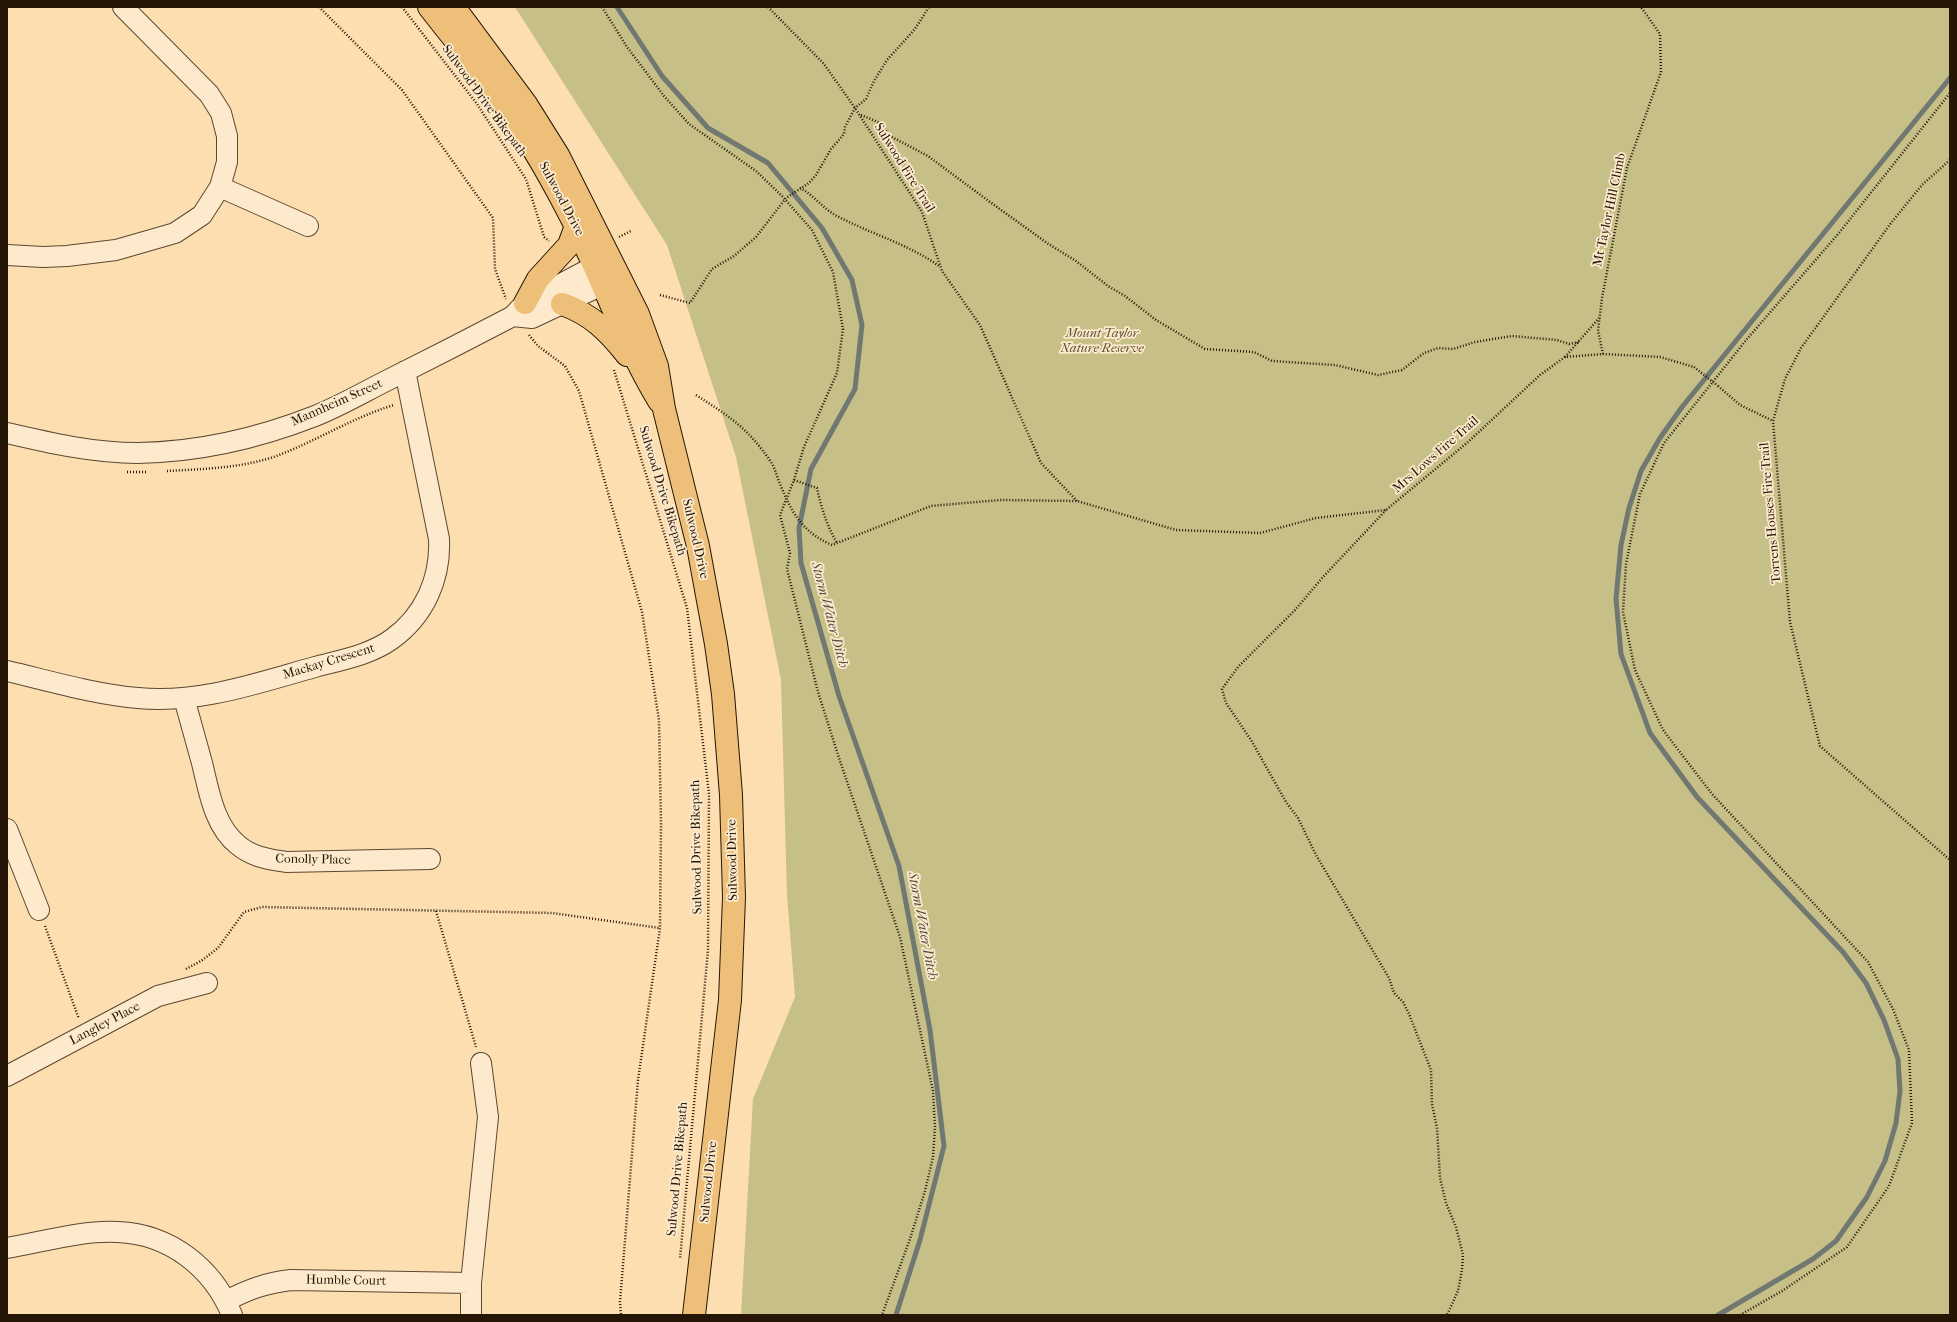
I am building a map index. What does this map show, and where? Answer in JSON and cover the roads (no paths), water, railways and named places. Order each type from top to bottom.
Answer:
[{"type":"main road","name":"Sulwood Drive","points":[[429,7],[491,86],[543,164],[576,226],[609,265],[643,374],[664,409]]},
{"type":"main road","name":"Sulwood Drive","points":[[454,7],[526,104],[550,143],[609,265],[638,314],[657,366],[664,409],[698,546],[716,644],[723,694],[731,795],[734,897],[730,1000],[694,1315]]},
{"type":"main road","points":[[519,310],[538,279],[569,245],[576,226]]},
{"type":"main road","points":[[562,304],[579,310],[611,335],[643,374]]},
{"type":"street","points":[[7,255],[43,257],[68,256],[116,250],[175,234],[202,215],[220,187],[227,162],[227,136],[221,113],[209,94],[123,7]]},
{"type":"street","points":[[220,187],[308,226]]},
{"type":"street","points":[[519,310],[532,318],[562,304],[609,265]]},
{"type":"street","name":"Mannheim Street","points":[[7,433],[88,450],[138,453],[189,450],[214,446],[265,433],[316,415],[405,371],[519,310],[609,265]]},
{"type":"street","name":"Mackay Crescent","points":[[7,671],[94,692],[131,697],[184,698],[240,688],[370,652],[392,640],[419,612],[432,589],[436,576],[439,546],[405,371]]},
{"type":"street","name":"Conolly Place","points":[[184,698],[214,808],[222,828],[236,844],[244,850],[264,859],[286,862],[430,859]]},
{"type":"street","points":[[7,829],[39,910]]},
{"type":"street","name":"Langley Place","points":[[7,1076],[158,996],[207,983]]},
{"type":"street","points":[[471,1315],[471,1284],[488,1117],[481,1063]]},
{"type":"street","points":[[7,1248],[88,1233],[119,1232],[149,1237],[176,1248],[200,1265],[219,1288],[229,1308]]},
{"type":"street","name":"Humble Court","points":[[229,1308],[246,1291],[269,1283],[291,1280],[471,1284]]},
{"type":"waterway","name":"Storm Water Ditch","points":[[617,7],[662,76],[708,128],[768,163],[822,228],[852,280],[862,325],[855,389],[811,469],[799,528],[801,563],[839,696],[899,866],[930,1030],[944,1146],[920,1240],[896,1315]]},
{"type":"waterway","points":[[1718,1315],[1813,1259],[1836,1241],[1867,1197],[1885,1161],[1896,1123],[1900,1091],[1898,1059],[1884,1020],[1866,983],[1843,952],[1697,797],[1650,733],[1621,654],[1616,599],[1621,545],[1629,508],[1641,471],[1660,438],[1682,407],[1950,78]]},
{"type":"park label","name":"Mount Taylor Nature Reserve","points":[[1102,342]]}]
